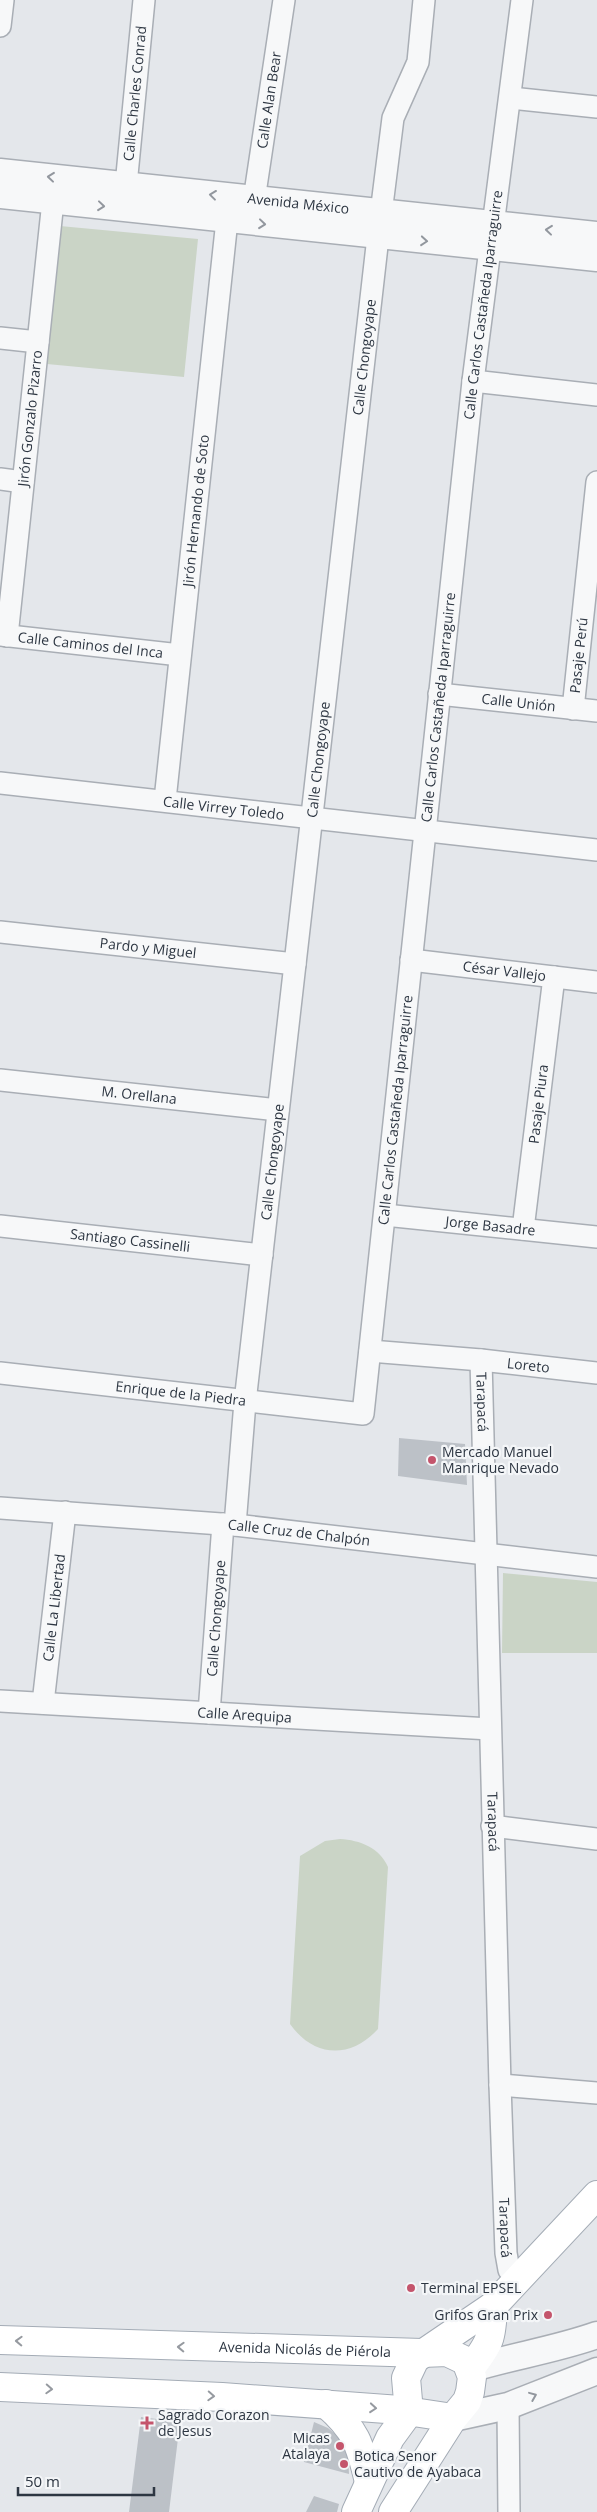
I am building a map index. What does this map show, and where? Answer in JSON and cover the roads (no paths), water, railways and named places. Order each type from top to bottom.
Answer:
[{"type":"main road","points":[[356,2512],[390,2438],[409,2412],[406,2378],[411,2364],[422,2354],[493,2306],[597,2195]]},
{"type":"main road","points":[[393,2512],[453,2418],[467,2401],[472,2377],[470,2369],[489,2345],[493,2329],[493,2306]]},
{"type":"main road","name":"Avenida Nicolás de Piérola","points":[[0,2340],[422,2354],[447,2352],[459,2356],[466,2361],[470,2369]]},
{"type":"main road","points":[[0,2387],[326,2404],[453,2418]]},
{"type":"main road","points":[[326,2404],[344,2420],[355,2436],[369,2482]]},
{"type":"street","points":[[0,26],[3,0]]},
{"type":"street","name":"Calle Charles Conrad","points":[[126,185],[144,0]]},
{"type":"street","name":"Calle Alan Bear","points":[[254,200],[284,0]]},
{"type":"street","name":"Calle Chongoyape","points":[[209,1713],[229,1525],[245,1402],[393,118],[418,62],[424,0]]},
{"type":"street","name":"Calle Carlos Castañeda Iparraguirre","points":[[363,1414],[473,381],[494,236],[522,0]]},
{"type":"street","points":[[510,98],[597,107]]},
{"type":"street","name":"Avenida México","points":[[0,172],[254,200],[380,224]]},
{"type":"street","name":"Avenida México","points":[[0,195],[227,220],[380,224],[494,236],[597,258]]},
{"type":"street","name":"Jirón Gonzalo Pizarro","points":[[4,635],[23,482],[53,201]]},
{"type":"street","name":"Jirón Hernando de Soto","points":[[165,800],[227,220]]},
{"type":"street","name":"Avenida México","points":[[494,236],[597,235]]},
{"type":"street","points":[[0,338],[38,342]]},
{"type":"street","points":[[473,381],[597,395]]},
{"type":"street","points":[[0,479],[23,482]]},
{"type":"street","name":"Pasaje Perú","points":[[574,709],[597,482]]},
{"type":"street","name":"Calle Caminos del Inca","points":[[4,635],[180,655]]},
{"type":"street","name":"Calle Unión","points":[[439,694],[597,711]]},
{"type":"street","name":"Calle Virrey Toledo","points":[[0,783],[165,800],[424,832],[597,850]]},
{"type":"street","name":"Pardo y Miguel","points":[[0,932],[295,964]]},
{"type":"street","name":"César Vallejo","points":[[411,960],[597,982]]},
{"type":"street","name":"Pasaje Piura","points":[[522,1229],[554,977]]},
{"type":"street","name":"M. Orellana","points":[[0,1080],[278,1110]]},
{"type":"street","name":"Jorge Basadre","points":[[385,1215],[597,1236]]},
{"type":"street","name":"Santiago Cassinelli","points":[[0,1226],[262,1255]]},
{"type":"street","name":"Loreto","points":[[370,1351],[481,1360],[597,1373]]},
{"type":"street","name":"Tarapacá","points":[[481,1360],[492,1826],[506,2253],[509,2270],[518,2280]]},
{"type":"street","name":"Enrique de la Piedra","points":[[0,1373],[363,1414]]},
{"type":"street","name":"Calle Cruz de Chalpón","points":[[0,1508],[229,1525],[597,1567]]},
{"type":"street","name":"Calle La Libertad","points":[[43,1703],[65,1512]]},
{"type":"street","name":"Calle Arequipa","points":[[0,1701],[490,1729]]},
{"type":"street","points":[[492,1826],[597,1840]]},
{"type":"street","points":[[500,2085],[597,2093]]},
{"type":"street","points":[[470,2369],[502,2359],[552,2349],[597,2335]]},
{"type":"street","points":[[453,2418],[508,2406],[597,2371]]},
{"type":"street","points":[[508,2406],[509,2512]]},
{"type":"place","name":"Mercado Manuel Manrique Nevado","points":[[432,1460]]},
{"type":"place","name":"Terminal EPSEL","points":[[411,2288]]},
{"type":"place","name":"Grifos Gran Prix","points":[[548,2315]]},
{"type":"place","name":"Sagrado Corazon de Jesus","points":[[147,2423]]},
{"type":"place","name":"Micas Atalaya","points":[[340,2446]]},
{"type":"place","name":"Botica Senor Cautivo de Ayabaca","points":[[344,2464]]}]
